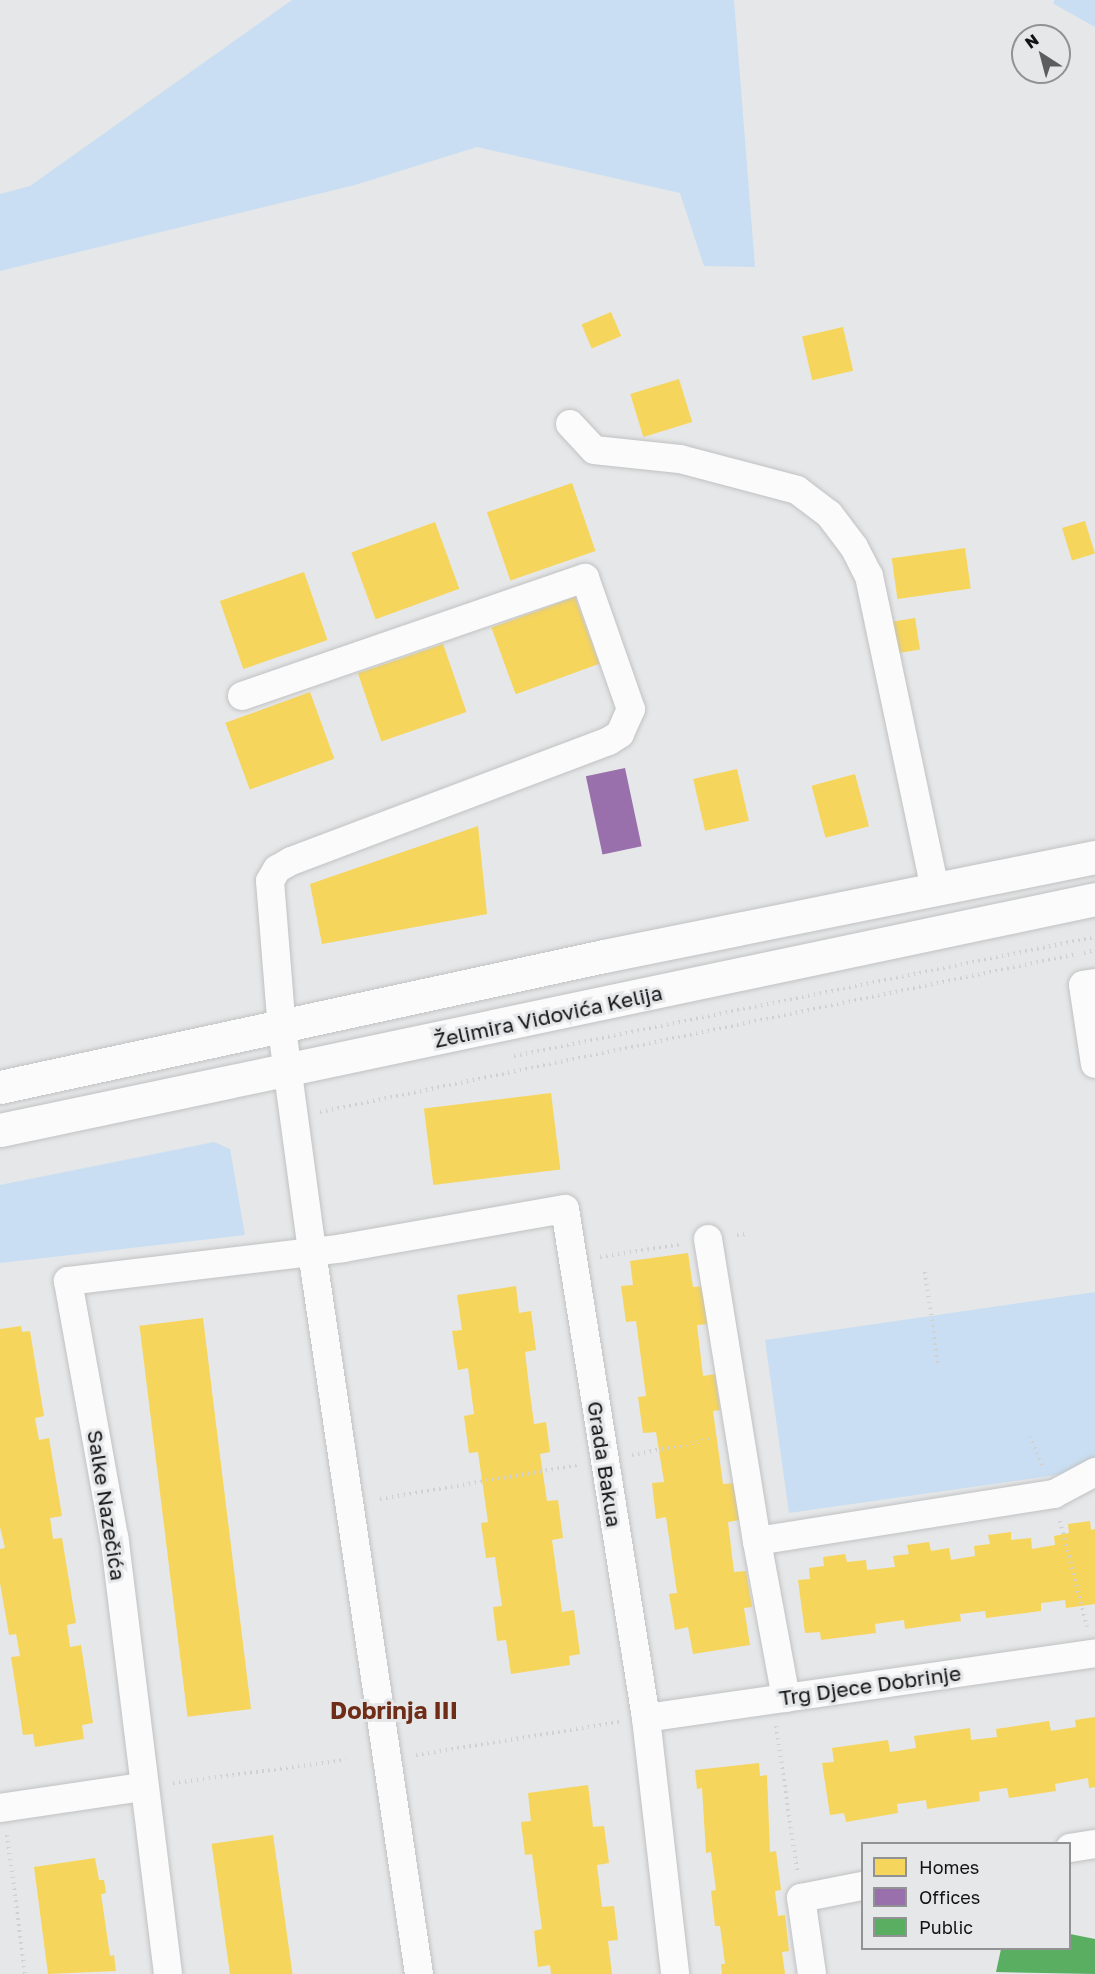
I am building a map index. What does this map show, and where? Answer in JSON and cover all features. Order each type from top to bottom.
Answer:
[{"type":"main road","points":[[0,1087],[282,1029],[593,959],[1095,857]]},
{"type":"main road","name":"Želimira Vidovića Kelija","points":[[0,1130],[1095,899]]},
{"type":"street","points":[[570,424],[594,450],[680,459],[797,490],[828,514],[854,547],[869,576],[935,889]]},
{"type":"street","points":[[242,696],[585,578],[631,708],[620,734],[277,869],[270,881],[269,895],[282,1029],[312,1252],[419,1974]]},
{"type":"street","points":[[1095,983],[1083,985],[1095,1064]]},
{"type":"street","name":"Grada Bakua","points":[[312,1252],[565,1209],[646,1718],[675,1974]]},
{"type":"street","points":[[708,1239],[758,1540],[779,1699]]},
{"type":"street","name":"Salke Nazečića","points":[[168,1974],[142,1787],[114,1538],[68,1281],[312,1252]]},
{"type":"street","points":[[758,1540],[1054,1494],[1095,1472]]},
{"type":"street","name":"Trg Djece Dobrinje","points":[[646,1718],[1092,1653]]},
{"type":"street","points":[[1,1800],[142,1787]]},
{"type":"street","points":[[1071,1848],[1095,1844]]},
{"type":"street","points":[[812,1974],[801,1898],[861,1886]]},
{"type":"path","points":[[512,1057],[1095,937]]},
{"type":"path","points":[[318,1124],[316,1113],[1095,951]]},
{"type":"path","points":[[573,1262],[745,1234]]},
{"type":"path","points":[[925,1272],[938,1366]]},
{"type":"path","points":[[380,1499],[740,1434]]},
{"type":"path","points":[[1030,1436],[1054,1494],[1086,1618],[1092,1653]]},
{"type":"path","points":[[379,1488],[382,1511]]},
{"type":"path","points":[[779,1699],[801,1898]]},
{"type":"path","points":[[412,1756],[646,1718]]},
{"type":"path","points":[[411,1744],[414,1767]]},
{"type":"path","points":[[142,1787],[345,1760]]},
{"type":"path","points":[[1,1800],[25,1974]]},
{"type":"shaded area","points":[[292,0],[734,0],[755,267],[704,266],[680,193],[477,147],[355,185],[0,271],[0,194],[30,186]]},
{"type":"shaded area","points":[[1054,0],[1095,0],[1095,27],[1054,4]]},
{"type":"shaded area","points":[[214,1142],[230,1149],[245,1235],[0,1263],[0,1185]]},
{"type":"shaded area","points":[[1095,1292],[1095,1457],[1070,1473],[789,1513],[765,1340]]},
{"type":"building: Homes","points":[[611,312],[621,336],[592,348],[582,325]]},
{"type":"building: Homes","points":[[843,327],[853,371],[812,380],[802,336]]},
{"type":"building: Homes","points":[[679,379],[692,422],[643,437],[630,394]]},
{"type":"building: Homes","points":[[572,483],[595,551],[510,580],[487,512]]},
{"type":"building: Homes","points":[[1085,521],[1095,554],[1072,561],[1062,528]]},
{"type":"building: Homes","points":[[435,522],[459,589],[376,619],[351,552]]},
{"type":"building: Homes","points":[[965,548],[971,589],[897,599],[892,558]]},
{"type":"building: Homes","points":[[304,572],[327,640],[243,669],[220,601]]},
{"type":"building: Homes","points":[[575,597],[599,664],[516,694],[491,627]]},
{"type":"building: Homes","points":[[915,618],[920,650],[895,654],[890,622]]},
{"type":"building: Homes","points":[[443,644],[466,712],[381,741],[358,673]]},
{"type":"building: Homes","points":[[310,692],[334,759],[250,789],[225,723]]},
{"type":"building: Homes","points":[[737,769],[749,821],[705,831],[693,779]]},
{"type":"building: Homes","points":[[855,774],[869,826],[826,838],[812,786]]},
{"type":"building: Homes","points":[[478,826],[487,914],[322,944],[310,884]]},
{"type":"building: Homes","points":[[551,1093],[560,1169],[433,1185],[424,1109]]},
{"type":"building: Homes","points":[[688,1253],[693,1287],[705,1286],[710,1324],[697,1325],[703,1376],[715,1374],[720,1410],[713,1411],[723,1484],[735,1483],[740,1520],[728,1522],[734,1572],[746,1571],[752,1607],[744,1608],[750,1645],[693,1654],[688,1627],[675,1630],[669,1594],[677,1593],[666,1517],[656,1519],[652,1483],[664,1482],[656,1432],[643,1433],[638,1397],[646,1396],[636,1321],[626,1322],[621,1286],[633,1285],[630,1261]]},
{"type":"building: Homes","points":[[516,1286],[519,1313],[531,1311],[536,1350],[525,1352],[534,1424],[546,1422],[550,1452],[540,1454],[547,1501],[558,1500],[563,1538],[552,1540],[562,1612],[574,1610],[580,1654],[569,1656],[570,1665],[511,1674],[506,1640],[497,1641],[493,1607],[502,1606],[495,1557],[486,1558],[481,1523],[488,1522],[478,1452],[469,1453],[464,1416],[474,1414],[468,1368],[458,1370],[452,1331],[462,1330],[457,1295]]},
{"type":"building: Homes","points":[[203,1318],[251,1709],[187,1717],[139,1326]]},
{"type":"building: Homes","points":[[21,1326],[22,1332],[30,1331],[44,1416],[35,1418],[39,1440],[49,1438],[62,1516],[50,1518],[53,1539],[62,1538],[76,1623],[67,1625],[70,1647],[81,1645],[93,1723],[82,1725],[84,1739],[35,1747],[33,1734],[23,1735],[11,1657],[20,1656],[16,1634],[9,1635],[0,1583],[0,1549],[5,1548],[0,1527],[0,1329]]},
{"type":"building: Homes","points":[[1090,1521],[1091,1530],[1095,1529],[1095,1604],[1066,1608],[1065,1600],[1041,1603],[1041,1611],[986,1618],[985,1611],[960,1614],[961,1621],[905,1629],[904,1620],[875,1624],[876,1633],[821,1640],[820,1632],[805,1633],[798,1580],[810,1579],[809,1568],[824,1566],[823,1557],[845,1554],[847,1562],[866,1560],[867,1570],[895,1567],[893,1556],[909,1554],[907,1545],[929,1542],[931,1551],[949,1548],[951,1560],[975,1556],[974,1546],[990,1544],[988,1535],[1011,1532],[1011,1540],[1031,1538],[1032,1549],[1055,1545],[1054,1536],[1069,1533],[1068,1524]]},
{"type":"building: Homes","points":[[1095,1717],[1095,1787],[1089,1788],[1088,1778],[1055,1784],[1056,1791],[1009,1798],[1007,1788],[979,1792],[980,1801],[927,1809],[926,1800],[897,1804],[898,1813],[846,1822],[844,1813],[830,1815],[822,1763],[834,1762],[832,1748],[888,1740],[890,1752],[916,1748],[914,1736],[970,1728],[971,1740],[997,1737],[996,1729],[1049,1721],[1051,1731],[1076,1727],[1075,1720]]},
{"type":"building: Homes","points":[[759,1763],[760,1776],[767,1775],[770,1852],[776,1851],[781,1890],[775,1891],[778,1916],[785,1915],[789,1951],[782,1952],[785,1974],[722,1974],[721,1964],[725,1964],[720,1926],[715,1926],[711,1891],[716,1890],[711,1852],[706,1853],[702,1788],[697,1789],[695,1770]]},
{"type":"building: Homes","points":[[588,1785],[593,1827],[604,1826],[609,1863],[597,1865],[602,1907],[614,1906],[618,1940],[608,1941],[612,1974],[551,1974],[550,1965],[538,1967],[534,1931],[542,1929],[532,1854],[525,1855],[521,1822],[531,1821],[528,1793]]},
{"type":"building: Homes","points":[[273,1835],[292,1974],[230,1974],[212,1844]]},
{"type":"building: Homes","points":[[95,1858],[99,1880],[104,1880],[106,1893],[101,1894],[110,1956],[114,1955],[116,1971],[48,1974],[34,1867]]},
{"type":"building: Offices","points":[[625,768],[642,846],[603,855],[586,776]]},
{"type":"building: Public","points":[[1071,1934],[1095,1939],[1095,1974],[996,1972],[1001,1950],[1071,1950]]},
{"type":"district","name":"Dobrinja III","points":[[394,1710]]}]
